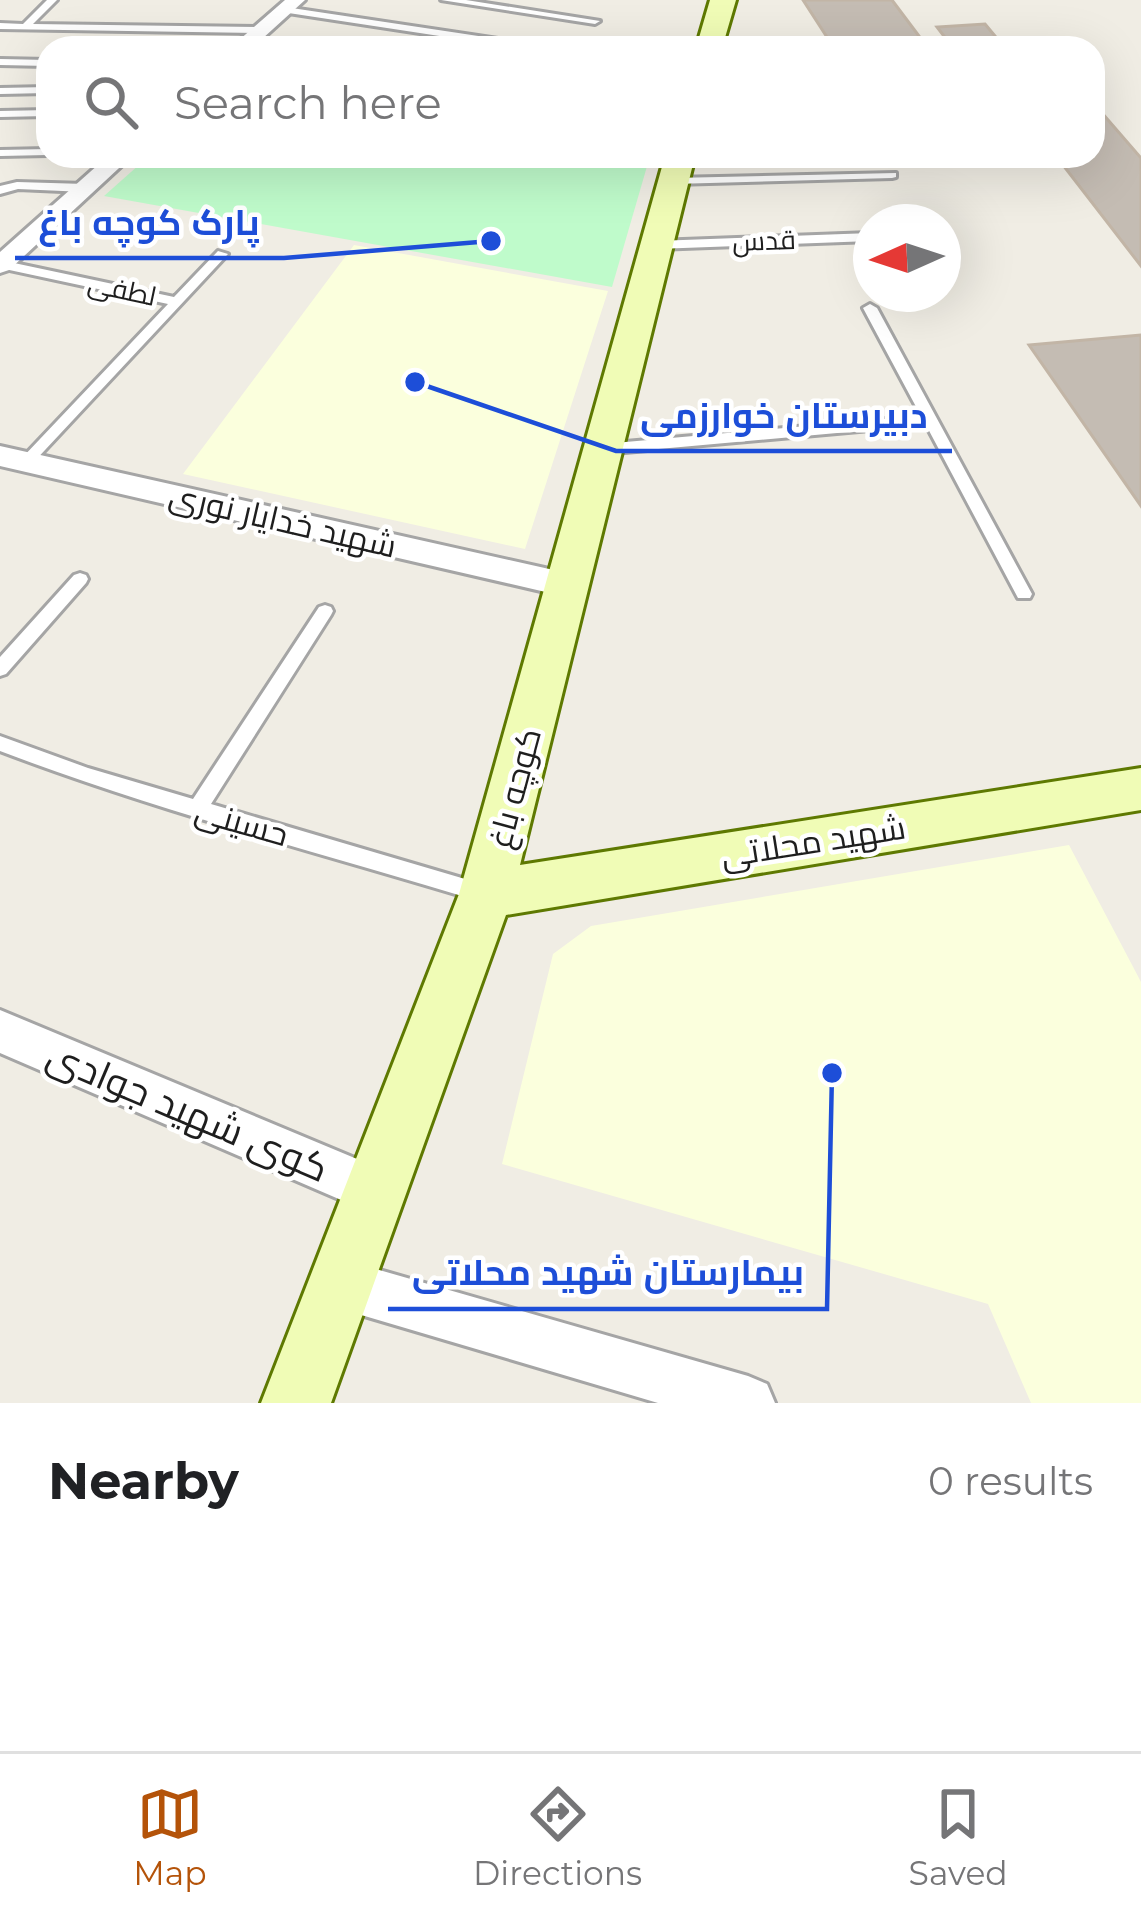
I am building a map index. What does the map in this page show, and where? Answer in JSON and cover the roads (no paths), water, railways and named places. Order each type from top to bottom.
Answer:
[{"type":"main road","points":[[713,36],[723,0]]},
{"type":"main road","name":"کوچه باغ","points":[[296,1403],[486,894],[676,169]]},
{"type":"main road","name":"شهید محلاتی","points":[[486,894],[1141,789]]},
{"type":"street","points":[[254,36],[291,5]]},
{"type":"street","points":[[0,264],[108,168]]},
{"type":"street","name":"شهید خدایار نوری","points":[[13,459],[567,585]]},
{"type":"street","name":"کوی شهید جوادی","points":[[0,1031],[376,1191]]},
{"type":"street","points":[[341,1283],[748,1403]]},
{"type":"lane","points":[[26,27],[52,0]]},
{"type":"lane","points":[[446,0],[595,21]]},
{"type":"lane","points":[[291,5],[469,36]]},
{"type":"lane","points":[[0,26],[180,36]]},
{"type":"lane","points":[[0,62],[36,63]]},
{"type":"lane","points":[[0,91],[36,90]]},
{"type":"lane","points":[[0,113],[36,113]]},
{"type":"lane","points":[[0,153],[36,152]]},
{"type":"lane","points":[[676,169],[892,175]]},
{"type":"lane","points":[[0,190],[16,185],[86,188]]},
{"type":"lane","name":"قدس","points":[[656,245],[853,238]]},
{"type":"lane","points":[[13,459],[222,254]]},
{"type":"lane","name":"لطفی","points":[[0,264],[173,301]]},
{"type":"lane","points":[[872,312],[1024,594]]},
{"type":"lane","points":[[603,449],[927,420]]},
{"type":"lane","points":[[0,669],[80,579]]},
{"type":"lane","points":[[197,809],[326,611]]},
{"type":"lane","name":"حسینی","points":[[0,743],[85,776],[486,894]]},
{"type":"place","name":"پارک کوچه باغ","points":[[491,241]]},
{"type":"place","name":"دبیرستان خوارزمی","points":[[415,382]]},
{"type":"place","name":"بیمارستان شهید محلاتی","points":[[832,1073]]}]
